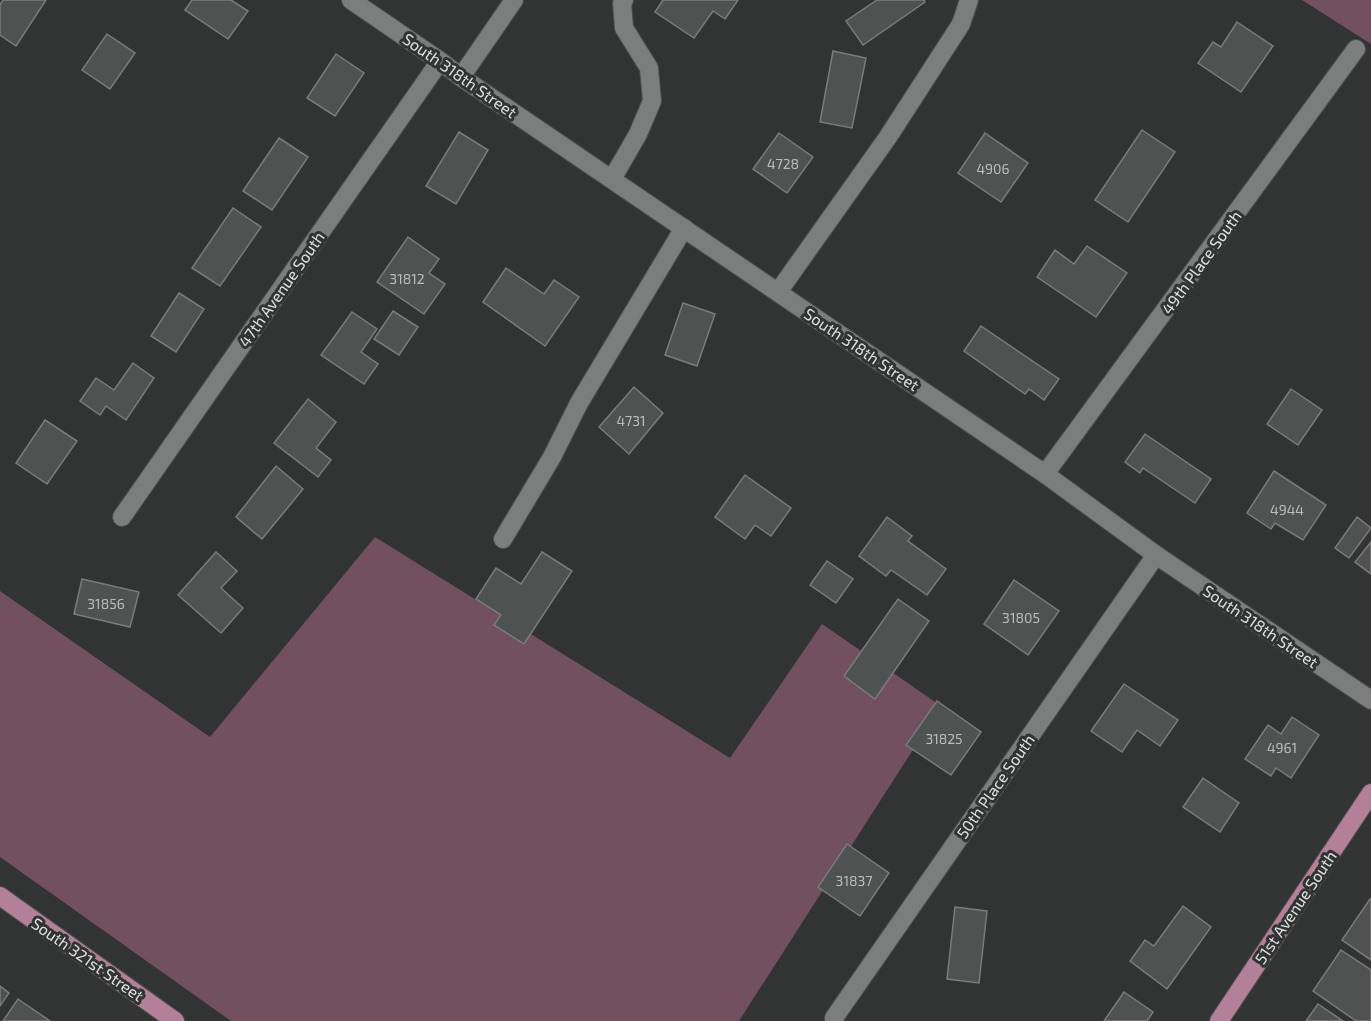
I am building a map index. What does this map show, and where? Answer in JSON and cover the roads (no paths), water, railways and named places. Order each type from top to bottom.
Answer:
[{"type":"main road","name":"51st Avenue South","points":[[1219,1021],[1371,793]]},
{"type":"main road","name":"South 321st Street","points":[[0,896],[176,1021]]},
{"type":"street","name":"South 318th Street","points":[[351,0],[1045,474],[1156,555],[1371,700]]},
{"type":"street","points":[[461,77],[513,0]]},
{"type":"street","points":[[612,179],[638,134],[652,101],[649,69],[624,28],[622,3],[624,0]]},
{"type":"street","points":[[778,292],[894,127],[961,24],[969,0]]},
{"type":"street","name":"49th Place South","points":[[1045,474],[1356,49]]},
{"type":"street","name":"47th Avenue South","points":[[122,517],[440,61]]},
{"type":"street","points":[[503,539],[552,457],[584,393],[684,228]]},
{"type":"street","name":"50th Place South","points":[[834,1018],[1156,555]]}]
